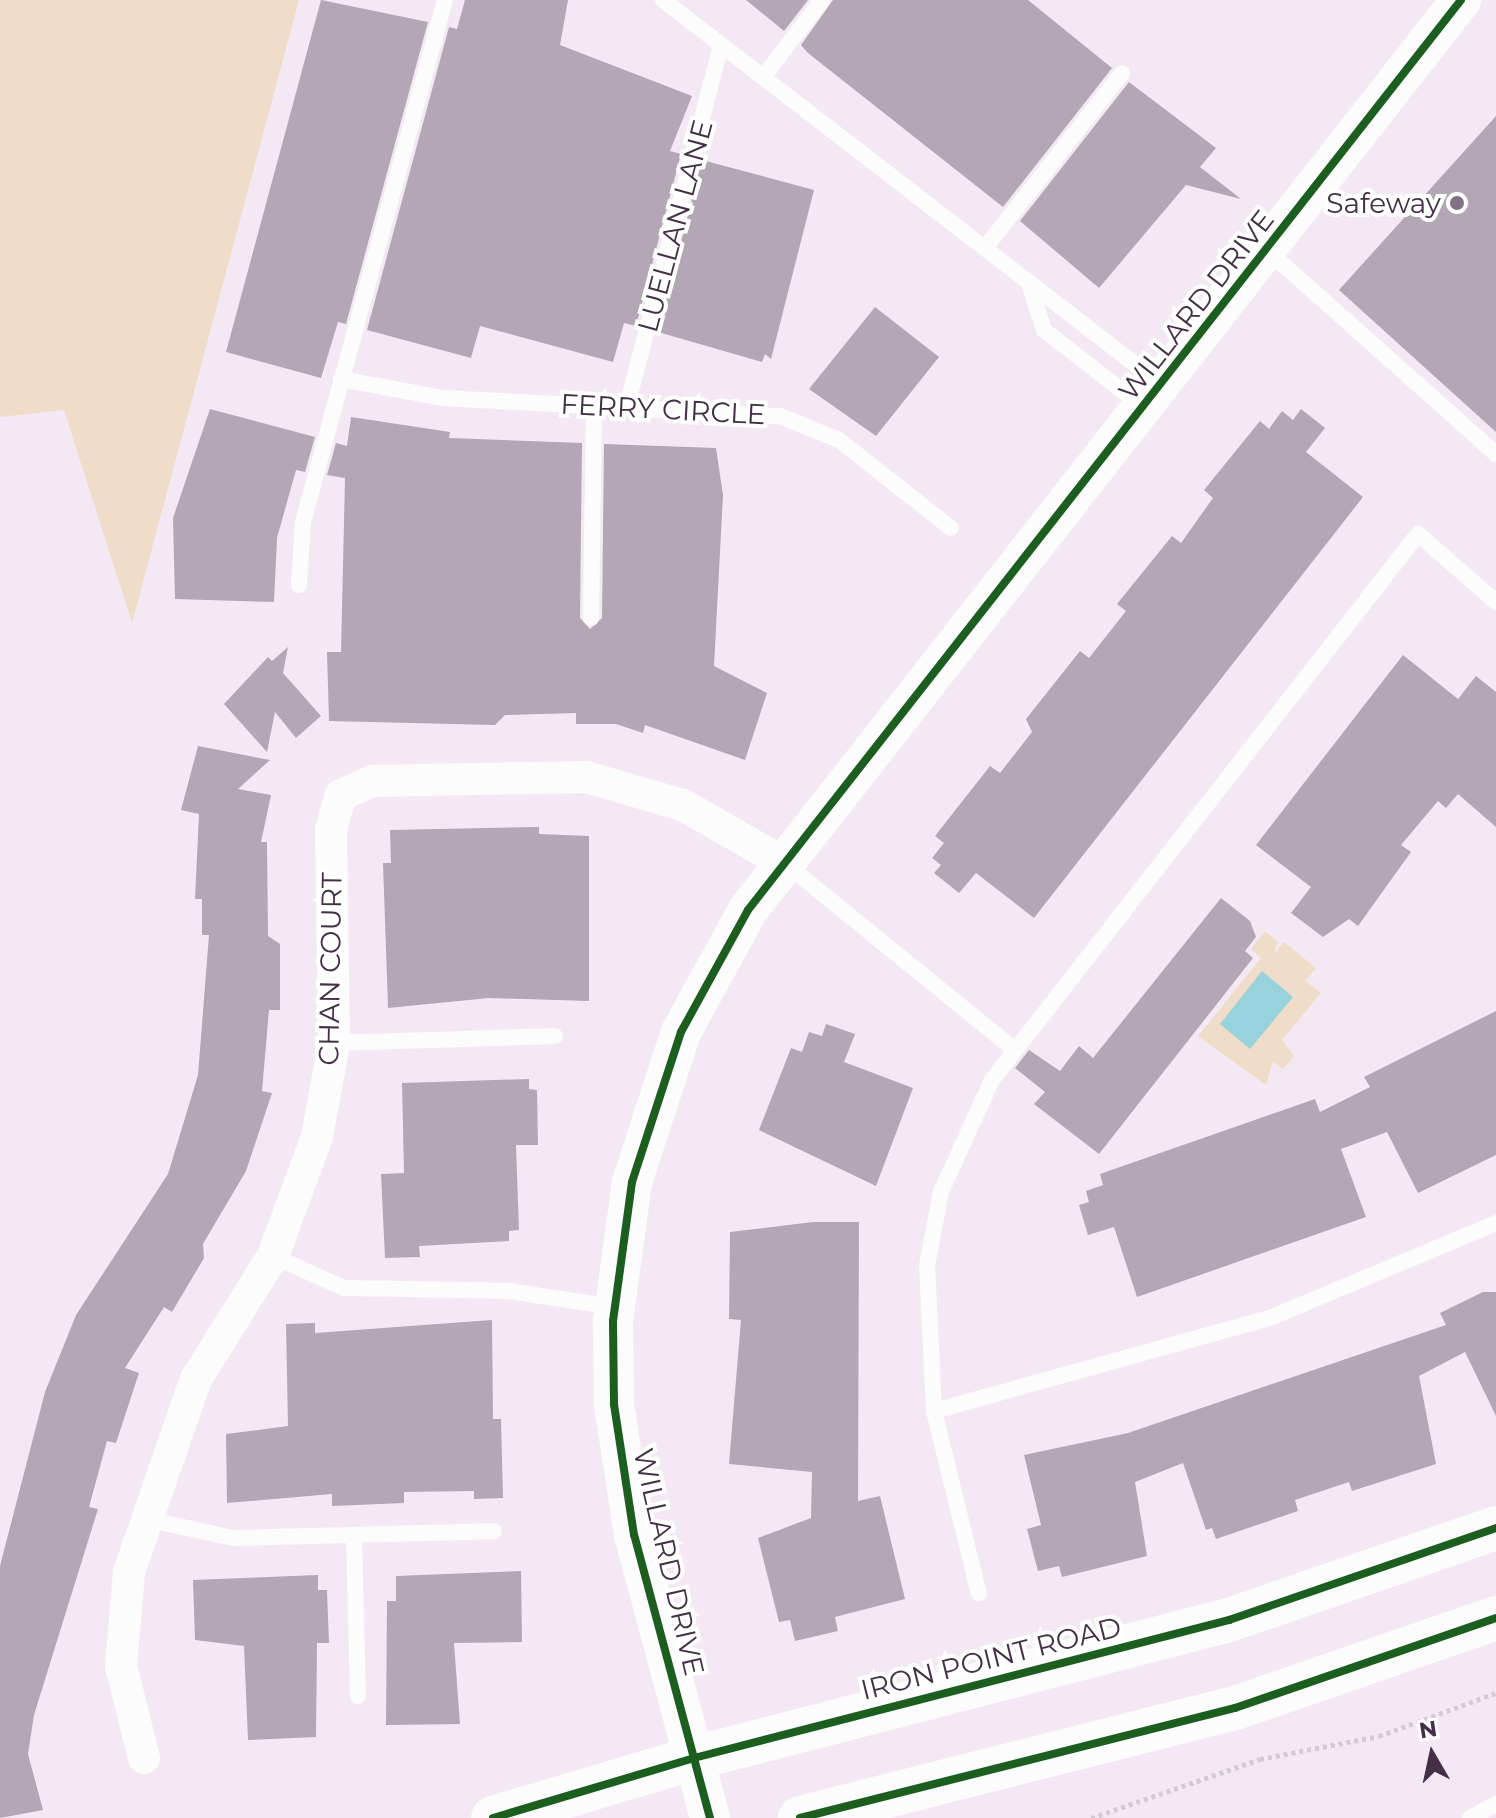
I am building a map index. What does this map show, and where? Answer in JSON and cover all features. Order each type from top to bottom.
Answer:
[{"type":"main road","name":"IRON POINT ROAD","points":[[493,1818],[694,1758],[1229,1620],[1496,1528]]},
{"type":"main road","points":[[821,1815],[1235,1708],[1496,1618]]},
{"type":"street","name":"WILLARD DRIVE","points":[[710,1818],[634,1535],[614,1404],[614,1307],[632,1182],[664,1074],[707,976],[786,864],[1461,0]]},
{"type":"street","name":"CHAN COURT","points":[[144,1758],[124,1699],[120,1638],[146,1519],[196,1379],[273,1256],[317,1137],[334,1043],[332,817],[341,795],[359,784],[558,777],[618,783],[713,820],[786,864]]},
{"type":"lane","points":[[299,585],[303,522],[445,0]]},
{"type":"lane","points":[[663,0],[1029,283],[1153,397]]},
{"type":"lane","points":[[763,77],[822,0]]},
{"type":"lane","name":"LUELLAN LANE","points":[[627,406],[721,45]]},
{"type":"lane","points":[[985,248],[1122,73]]},
{"type":"lane","points":[[1267,250],[1496,454]]},
{"type":"lane","points":[[1029,283],[1044,330],[1153,397]]},
{"type":"lane","name":"FERRY CIRCLE","points":[[341,379],[435,397],[780,416],[814,426],[951,528]]},
{"type":"lane","points":[[591,618],[594,404]]},
{"type":"lane","points":[[979,1594],[934,1411],[925,1315],[941,1192],[976,1106],[1014,1049],[1418,534],[1496,602]]},
{"type":"lane","points":[[786,864],[1014,1049]]},
{"type":"lane","points":[[334,1043],[555,1036]]},
{"type":"lane","points":[[934,1411],[1270,1318],[1496,1223]]},
{"type":"lane","points":[[273,1256],[344,1288],[508,1291],[614,1307]]},
{"type":"lane","points":[[146,1519],[215,1537],[494,1531]]},
{"type":"lane","points":[[354,1536],[358,1696]]},
{"type":"lane","points":[[1470,1818],[1496,1804]]},
{"type":"path","points":[[1091,1818],[1260,1759],[1379,1736],[1496,1693]]},
{"type":"shaded area","points":[[0,0],[299,0],[132,623],[64,410],[0,417]]},
{"type":"shaded area","points":[[1265,931],[1278,942],[1273,955],[1284,942],[1316,968],[1305,981],[1321,993],[1282,1040],[1294,1056],[1283,1069],[1273,1062],[1266,1085],[1198,1036],[1261,958],[1251,949]]},
{"type":"water","points":[[1262,971],[1293,997],[1250,1049],[1220,1024]]},
{"type":"building","points":[[321,0],[428,22],[346,324],[338,322],[321,378],[226,352]]},
{"type":"building","points":[[465,0],[568,0],[560,45],[692,96],[670,151],[681,154],[636,326],[624,323],[613,362],[480,326],[471,358],[367,330],[449,27],[457,29]]},
{"type":"building","points":[[746,0],[808,0],[784,31]]},
{"type":"building","points":[[833,0],[1028,0],[1112,68],[1003,207],[801,45]]},
{"type":"building","points":[[1129,82],[1216,148],[1200,167],[1241,199],[1186,185],[1099,288],[1020,221]]},
{"type":"building","name":"Safeway","points":[[1496,116],[1496,432],[1339,290]]},
{"type":"building","points":[[702,160],[814,190],[771,359],[765,354],[762,362],[658,332]]},
{"type":"building","points":[[875,307],[939,357],[876,436],[809,389]]},
{"type":"building","points":[[210,409],[315,437],[305,472],[296,470],[277,538],[274,602],[175,599],[173,518]]},
{"type":"building","points":[[1301,409],[1325,428],[1306,452],[1363,497],[1034,918],[976,873],[959,893],[934,873],[941,865],[932,858],[944,843],[935,836],[990,766],[1000,773],[1032,732],[1026,719],[1080,651],[1089,658],[1126,611],[1117,604],[1172,536],[1181,543],[1213,498],[1204,490],[1260,421],[1269,429],[1282,411],[1293,420]]},
{"type":"building","points":[[351,417],[450,432],[449,438],[582,443],[580,618],[590,629],[602,618],[604,444],[716,448],[723,495],[714,666],[767,693],[745,760],[645,725],[643,733],[616,724],[576,724],[576,713],[505,715],[495,725],[329,721],[327,652],[341,652],[345,478],[327,475],[336,443],[347,446]]},
{"type":"building","points":[[288,647],[283,673],[321,716],[296,738],[275,712],[267,752],[224,704],[268,657],[272,661]]},
{"type":"building","points":[[1403,655],[1458,699],[1476,676],[1496,692],[1496,827],[1458,794],[1446,808],[1438,801],[1401,845],[1411,852],[1358,926],[1349,919],[1323,937],[1291,913],[1311,887],[1256,845]]},
{"type":"building","points":[[198,746],[270,760],[238,789],[271,795],[261,842],[267,842],[268,936],[280,944],[280,1010],[269,1010],[262,1091],[272,1093],[246,1171],[203,1244],[204,1258],[172,1312],[164,1307],[125,1368],[139,1373],[116,1443],[107,1441],[89,1507],[98,1509],[34,1715],[28,1754],[43,1810],[0,1818],[0,1566],[45,1392],[76,1315],[168,1174],[198,1075],[209,935],[202,935],[202,899],[195,899],[199,814],[181,810]]},
{"type":"building","points":[[539,827],[539,834],[589,836],[589,1001],[489,998],[388,1008],[383,863],[391,863],[390,830]]},
{"type":"building","points":[[1221,898],[1250,921],[1256,937],[1245,951],[1253,958],[1099,1154],[1034,1104],[1045,1092],[1015,1068],[1029,1050],[1060,1071],[1079,1046],[1093,1058]]},
{"type":"building","points":[[1496,1011],[1496,1155],[1418,1193],[1387,1132],[1341,1149],[1366,1217],[1137,1297],[1114,1227],[1088,1235],[1079,1205],[1089,1202],[1086,1191],[1103,1185],[1100,1174],[1315,1099],[1320,1112],[1370,1087],[1364,1077]]},
{"type":"building","points":[[826,1024],[855,1034],[844,1062],[913,1088],[876,1186],[759,1130],[791,1048],[802,1052],[809,1032],[822,1036]]},
{"type":"building","points":[[529,1079],[529,1089],[537,1090],[538,1145],[516,1145],[519,1230],[509,1231],[509,1241],[419,1246],[420,1257],[385,1258],[381,1174],[404,1173],[402,1083]]},
{"type":"building","points":[[813,1222],[859,1222],[858,1501],[880,1496],[905,1599],[835,1617],[838,1631],[795,1641],[790,1620],[779,1622],[758,1538],[811,1518],[812,1472],[729,1464],[741,1320],[729,1319],[730,1232]]},
{"type":"building","points":[[1483,1292],[1496,1292],[1496,1416],[1465,1352],[1419,1376],[1436,1464],[1352,1491],[1349,1482],[1295,1500],[1298,1511],[1216,1539],[1212,1528],[1206,1530],[1183,1463],[1135,1482],[1147,1556],[1062,1577],[1059,1566],[1038,1571],[1027,1529],[1041,1525],[1024,1455],[1128,1433],[1446,1325],[1440,1313]]},
{"type":"building","points":[[492,1320],[493,1419],[501,1419],[503,1498],[474,1499],[474,1491],[404,1492],[404,1503],[332,1506],[332,1494],[227,1503],[226,1434],[288,1426],[286,1324],[315,1323],[315,1333]]},
{"type":"building","points":[[521,1571],[522,1642],[454,1643],[460,1724],[386,1725],[387,1601],[396,1601],[396,1576]]},
{"type":"building","points":[[318,1575],[318,1590],[327,1590],[329,1643],[317,1643],[316,1737],[248,1740],[244,1646],[195,1640],[193,1580]]},
{"type":"cycle path","points":[[710,1818],[634,1535],[614,1404],[613,1321],[632,1182],[681,1032],[748,910],[1461,0]]},
{"type":"cycle path","points":[[493,1818],[694,1758],[1229,1620],[1496,1528]]},
{"type":"cycle path","points":[[800,1818],[1235,1708],[1496,1618]]},
{"type":"place","name":"Safeway","points":[[1457,203]]}]
